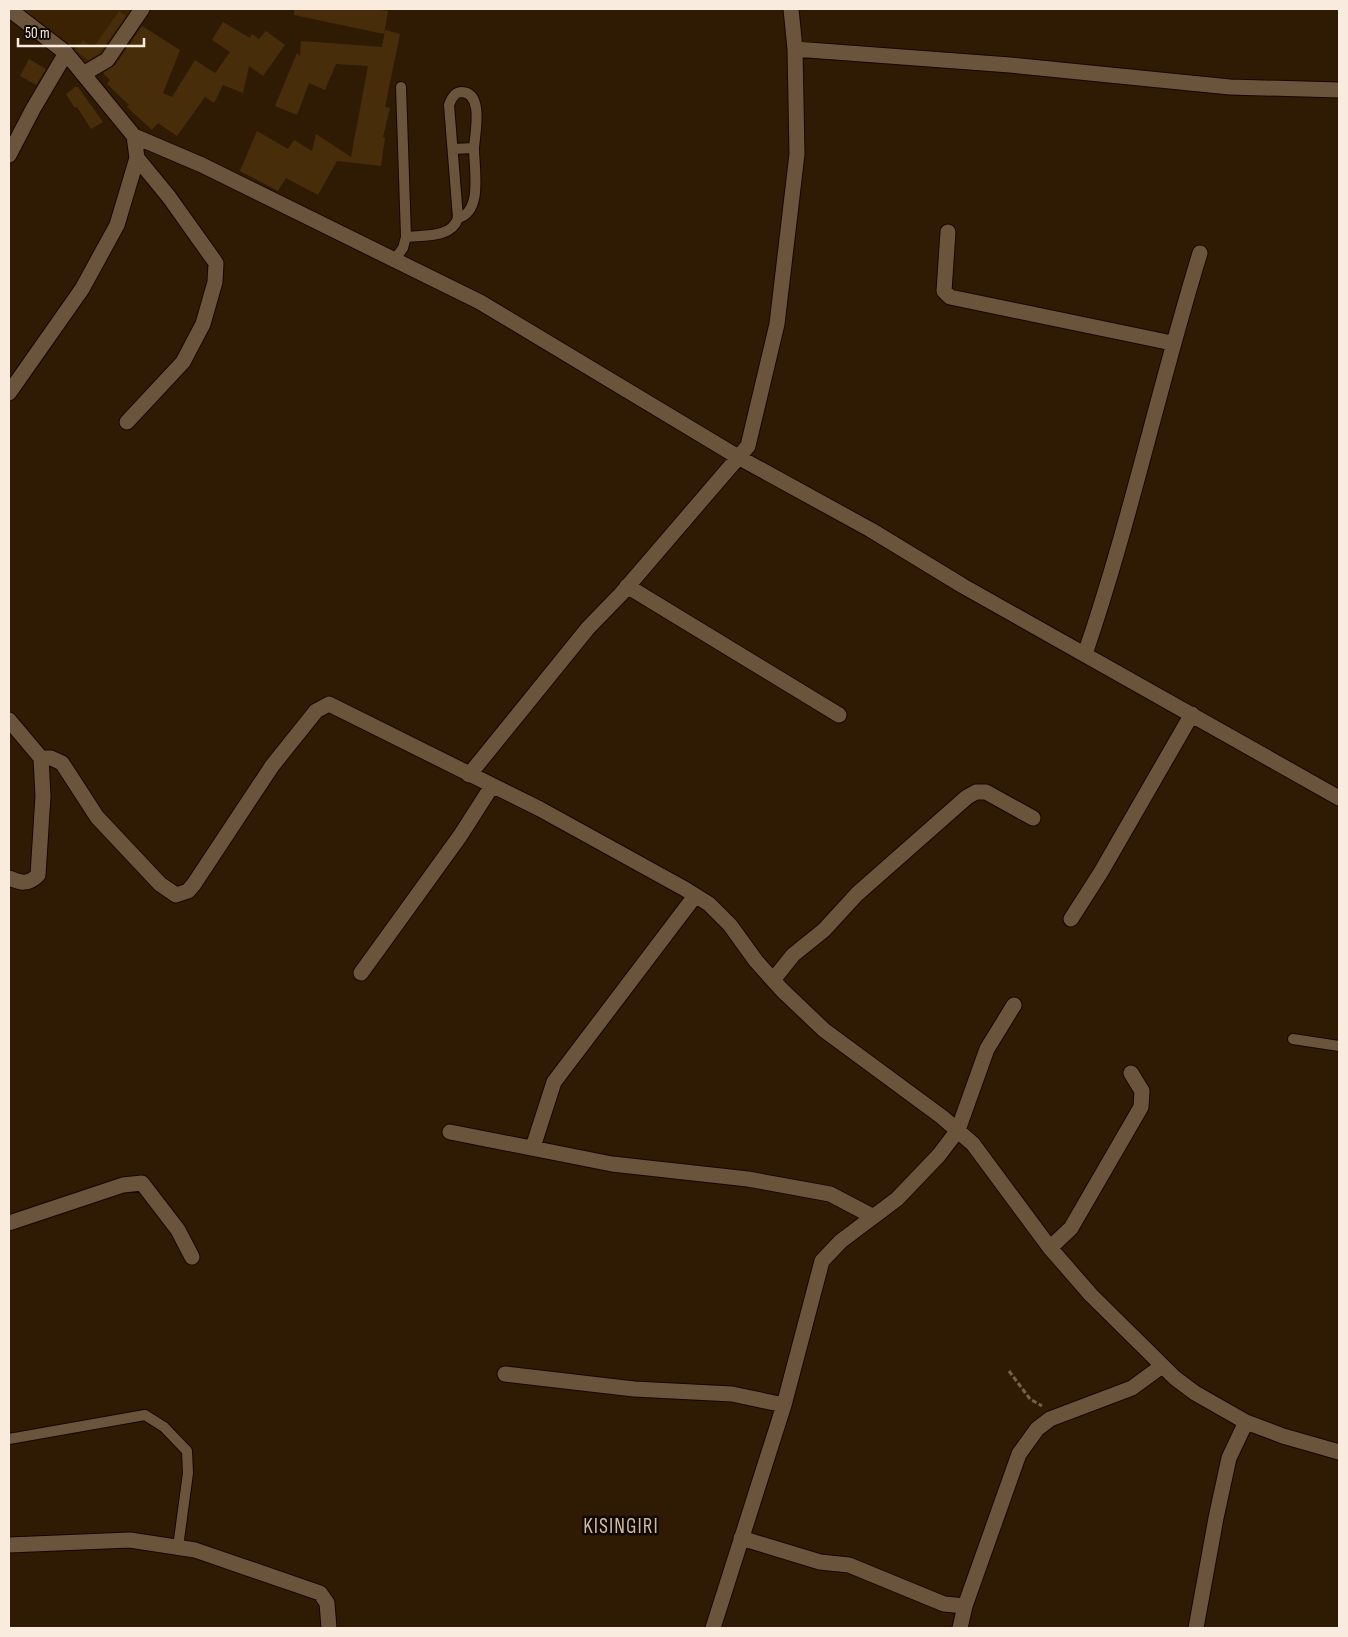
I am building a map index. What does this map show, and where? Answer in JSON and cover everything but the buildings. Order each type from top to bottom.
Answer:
[{"type":"street","points":[[9,9],[66,53],[134,136],[202,165],[480,302],[738,457],[872,530],[963,586],[1339,798]]},
{"type":"street","points":[[83,74],[107,60],[142,9]]},
{"type":"street","points":[[469,775],[588,628],[627,586],[748,446],[753,432],[780,305],[797,154],[795,49],[791,9]]},
{"type":"street","points":[[795,49],[1010,65],[1230,87],[1339,90]]},
{"type":"street","points":[[9,155],[32,110],[66,53]]},
{"type":"street","points":[[9,393],[82,289],[117,225],[136,158],[134,136]]},
{"type":"street","points":[[127,422],[183,362],[203,324],[215,282],[216,263],[169,197],[136,158]]},
{"type":"street","points":[[948,232],[944,291],[950,297],[1172,343]]},
{"type":"street","points":[[1085,654],[1108,586],[1172,343],[1200,253]]},
{"type":"street","points":[[627,586],[839,715]]},
{"type":"street","points":[[41,758],[51,758],[62,763],[97,818],[160,884],[176,895],[188,891],[194,884],[272,766],[316,710],[324,705],[329,704],[540,809],[709,904],[730,925],[773,980],[824,1030],[942,1117],[972,1144],[1050,1248],[1091,1295],[1162,1366],[1195,1393],[1246,1422],[1283,1436],[1339,1452]]},
{"type":"street","points":[[1071,919],[1101,872],[1192,714]]},
{"type":"street","points":[[9,720],[41,758],[43,796],[38,875],[32,881],[23,883],[9,878]]},
{"type":"street","points":[[361,973],[460,836],[492,786]]},
{"type":"street","points":[[773,980],[793,955],[824,930],[857,894],[967,797],[976,792],[986,792],[1033,818]]},
{"type":"street","points":[[532,1147],[554,1082],[695,896]]},
{"type":"street","points":[[713,1628],[784,1405],[822,1261],[841,1241],[897,1198],[939,1155],[958,1130],[987,1050],[1014,1005]]},
{"type":"street","points":[[1050,1248],[1072,1228],[1141,1108],[1142,1092],[1131,1073]]},
{"type":"street","points":[[450,1132],[612,1164],[748,1179],[830,1194],[872,1216]]},
{"type":"street","points":[[9,1223],[123,1185],[142,1182],[178,1230],[192,1257]]},
{"type":"street","points":[[960,1628],[965,1606],[1019,1454],[1037,1429],[1050,1419],[1132,1388],[1162,1366]]},
{"type":"street","points":[[505,1374],[634,1389],[732,1394],[784,1405]]},
{"type":"street","points":[[1196,1628],[1229,1458],[1246,1422]]},
{"type":"street","points":[[741,1538],[820,1562],[849,1565],[944,1604],[965,1606]]},
{"type":"street","points":[[9,1545],[130,1540],[195,1550],[320,1593],[327,1603],[329,1628]]},
{"type":"lane","points":[[394,259],[403,248],[406,237],[401,87]]},
{"type":"lane","points":[[406,237],[449,232],[456,226],[458,218],[449,105],[452,98],[463,92],[471,95],[476,102],[474,199],[472,209],[467,216],[458,218]]},
{"type":"lane","points":[[453,149],[474,148]]},
{"type":"lane","points":[[1293,1039],[1339,1046]]},
{"type":"lane","points":[[9,1440],[145,1415],[164,1427],[187,1451],[188,1473],[178,1547]]},
{"type":"path","points":[[1008,1371],[1030,1399],[1044,1408]]},
{"type":"shaded area","points":[[16,9],[137,9],[111,47],[88,66],[82,64]]},
{"type":"district","name":"KISINGIRI","points":[[621,1526]]}]
